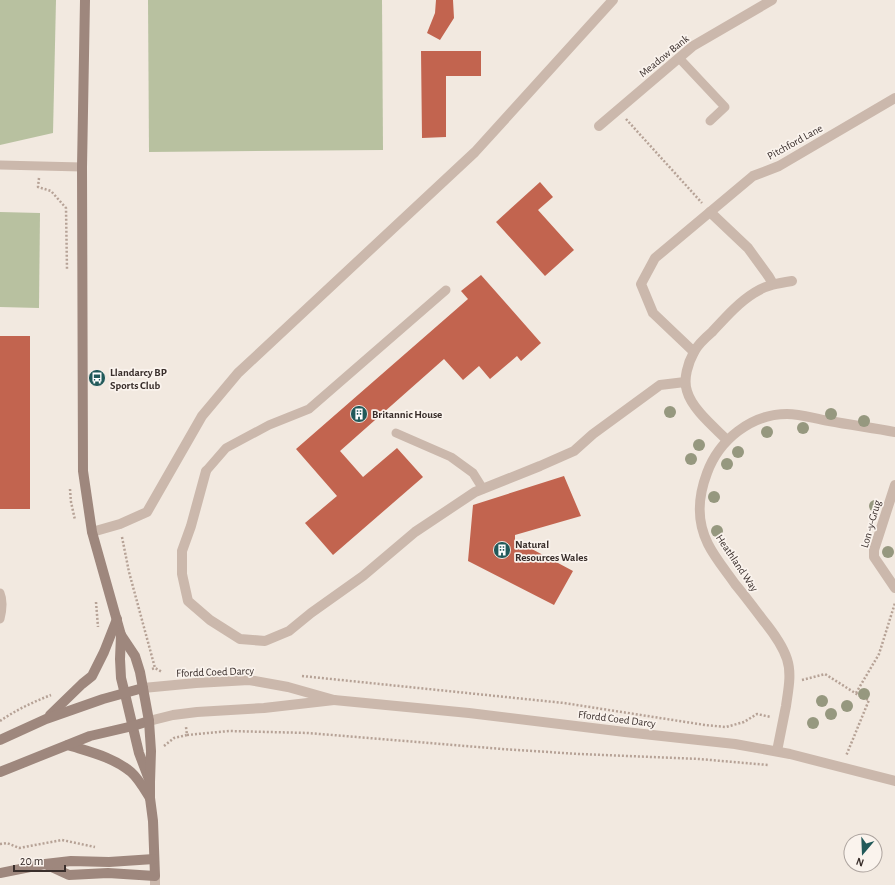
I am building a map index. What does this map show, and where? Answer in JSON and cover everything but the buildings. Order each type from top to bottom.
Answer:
[{"type":"main road","points":[[85,0],[82,166],[83,471],[92,532],[121,635],[120,659],[124,694],[139,752],[150,782]]},
{"type":"main road","points":[[46,719],[92,676],[104,652],[117,618]]},
{"type":"main road","points":[[45,864],[69,875],[108,873],[155,880],[153,821],[150,798],[151,752],[149,721],[140,672],[135,656],[121,635]]},
{"type":"main road","points":[[0,740],[46,719],[103,699],[143,688]]},
{"type":"main road","points":[[0,772],[90,736],[149,721]]},
{"type":"main road","points":[[68,745],[115,761],[132,773],[150,798]]},
{"type":"main road","points":[[0,873],[45,864],[71,861],[109,862],[154,859]]},
{"type":"street","points":[[92,532],[120,524],[147,512],[202,416],[238,373],[475,152],[613,0]]},
{"type":"street","name":"Meadow Bank","points":[[599,126],[693,46],[772,0]]},
{"type":"street","name":"Pitchford Lane","points":[[694,352],[653,313],[641,284],[655,258],[753,176],[779,166],[895,98]]},
{"type":"street","points":[[710,212],[748,248],[773,284]]},
{"type":"street","points":[[727,440],[692,403],[687,392],[685,382],[690,361],[699,344],[729,313],[754,292],[773,284],[792,280]]},
{"type":"street","points":[[206,471],[191,526],[182,551],[182,574],[188,601],[210,620],[240,639],[265,641],[289,631],[311,613],[363,576],[415,532],[475,492],[574,451],[593,434],[660,384],[685,382]]},
{"type":"street","name":"Heathland Way","points":[[777,751],[784,719],[789,683],[789,669],[787,660],[783,650],[769,628],[724,569],[708,543],[700,518],[702,486],[712,461],[727,440],[739,430],[758,420],[775,415],[799,415],[895,432]]},
{"type":"street","name":"Lon -y-Grug","points":[[895,485],[874,550],[874,557],[895,588]]},
{"type":"street","name":"Ffordd Coed Darcy","points":[[143,688],[249,680],[288,687],[334,700],[469,712],[750,746],[777,751],[895,781]]},
{"type":"street","name":"Ffordd Coed Darcy","points":[[149,721],[173,715],[197,712],[264,708],[334,700]]},
{"type":"lane","points":[[679,58],[725,107],[710,121]]},
{"type":"lane","points":[[0,165],[82,166]]},
{"type":"lane","points":[[206,471],[226,448],[269,425],[309,409],[446,290]]},
{"type":"lane","points":[[396,433],[451,457],[473,473],[483,489]]},
{"type":"lane","points":[[0,593],[2,597],[0,619]]},
{"type":"path","points":[[618,110],[710,212]]},
{"type":"path","points":[[120,524],[129,572],[155,668]]},
{"type":"path","points":[[856,693],[879,654],[895,603]]},
{"type":"path","points":[[789,683],[825,674],[863,698],[869,700],[842,767]]},
{"type":"path","points":[[300,675],[564,704],[726,727],[744,722],[757,714],[784,719]]},
{"type":"path","points":[[0,721],[11,713],[52,695]]},
{"type":"path","points":[[187,735],[229,731],[308,733],[502,749],[699,760],[775,766],[777,751]]},
{"type":"green space","points":[[0,0],[56,0],[53,133],[0,145]]},
{"type":"green space","points":[[148,0],[382,0],[383,150],[149,152]]},
{"type":"green space","points":[[0,212],[40,213],[39,308],[0,307]]},
{"type":"place","name":"Llandarcy BP Sports Club","points":[[97,378]]},
{"type":"place","name":"Britannic House","points":[[359,414]]},
{"type":"place","name":"Natural Resources Wales","points":[[502,550]]}]
